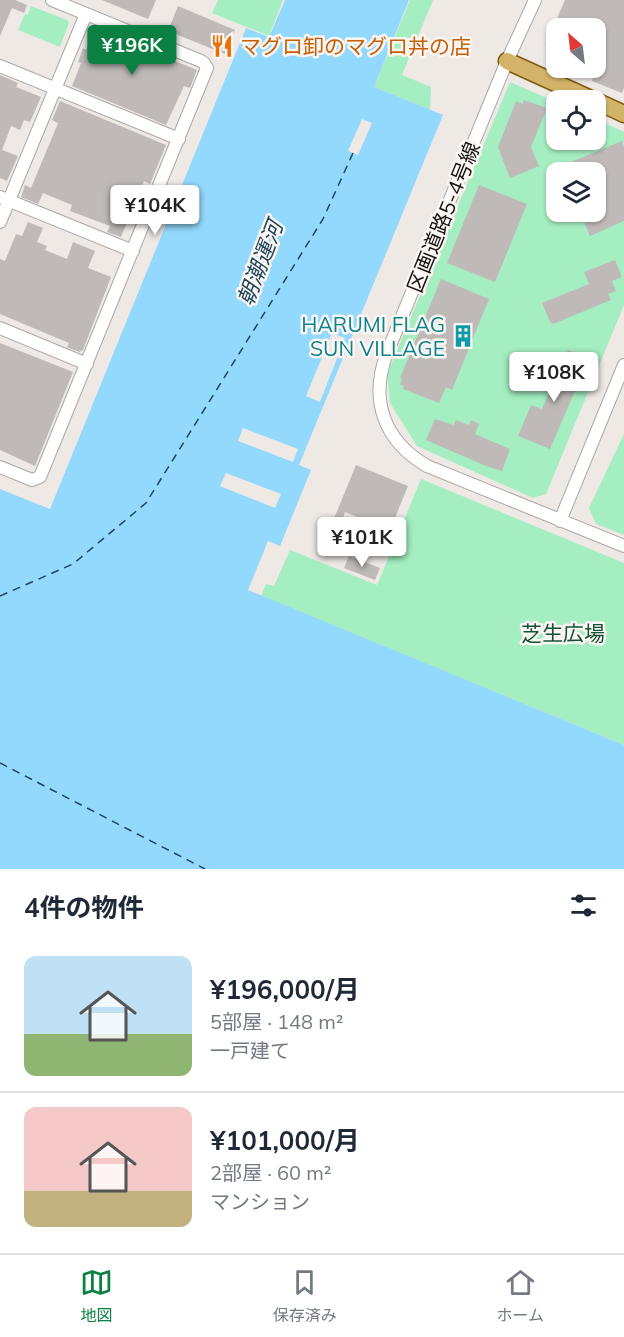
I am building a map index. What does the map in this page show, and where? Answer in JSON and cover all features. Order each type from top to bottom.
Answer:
[{"type":"main road","points":[[507,61],[570,90]]},
{"type":"main road","points":[[606,106],[624,114]]},
{"type":"street","points":[[0,467],[32,480],[40,477],[206,72],[206,65],[52,0]]},
{"type":"street","name":"区画道路5-4号線","points":[[535,0],[507,61],[382,366],[380,404],[392,434],[406,452],[417,460],[441,472],[624,546]]},
{"type":"street","points":[[0,222],[4,199],[55,89],[86,14]]},
{"type":"street","points":[[0,66],[179,138]]},
{"type":"street","points":[[4,199],[133,251]]},
{"type":"street","points":[[0,328],[87,364]]},
{"type":"street","points":[[560,521],[624,365]]},
{"type":"green space","points":[[218,0],[283,0],[269,36],[212,13]]},
{"type":"green space","points":[[410,0],[433,0],[402,75],[431,87],[430,110],[374,87]]},
{"type":"green space","points":[[31,6],[67,20],[69,23],[60,47],[18,30]]},
{"type":"green space","points":[[510,82],[546,98],[546,150],[606,150],[606,124],[624,132],[624,305],[546,494],[533,498],[417,446],[390,403],[387,374]]},
{"type":"green space","points":[[624,434],[624,535],[596,524],[589,508]]},
{"type":"green space","name":"芝生広場","points":[[421,479],[624,563],[624,745],[261,596],[266,584],[274,586],[290,550],[377,585]]},
{"type":"water","name":"朝潮運河","points":[[285,0],[409,0],[374,87],[443,115],[299,465],[311,470],[280,546],[268,541],[248,590],[624,745],[624,869],[0,869],[0,489],[50,509],[246,28],[269,37]]},
{"type":"pier","points":[[362,119],[372,123],[358,155],[348,151]]},
{"type":"pier","points":[[332,333],[345,338],[320,402],[306,396]]},
{"type":"pier","points":[[243,428],[298,449],[293,462],[238,441]]},
{"type":"pier","points":[[226,473],[281,494],[275,508],[220,486]]},
{"type":"building","points":[[0,0],[15,0],[27,5],[24,13],[12,8],[0,36]]},
{"type":"building","points":[[102,0],[156,0],[148,19]]},
{"type":"building","points":[[565,0],[624,0],[624,88],[622,93],[592,81],[591,78],[606,78],[606,18],[557,18]]},
{"type":"building","points":[[178,6],[235,30],[225,54],[168,31]]},
{"type":"building","points":[[95,28],[197,70],[190,88],[184,86],[166,125],[72,86],[81,63],[78,62],[83,48],[86,50]]},
{"type":"building","points":[[0,75],[18,83],[16,87],[41,97],[30,122],[24,120],[20,130],[11,126],[2,150],[18,156],[7,181],[0,178]]},
{"type":"building","points":[[524,100],[546,108],[531,147],[539,166],[510,178],[498,147],[516,101],[523,104]]},
{"type":"building","points":[[60,101],[166,145],[150,184],[144,181],[121,237],[107,232],[110,226],[70,211],[72,205],[43,193],[38,204],[21,197],[25,185],[31,188],[58,123],[52,120]]},
{"type":"building","points":[[622,141],[624,147],[624,221],[590,236],[584,222],[606,222],[606,162],[571,162],[600,150],[606,150],[606,148]]},
{"type":"building","name":"HARUMI FLAG SUN VILLAGE","points":[[479,185],[527,204],[495,282],[447,263]]},
{"type":"building","points":[[28,222],[43,228],[37,242],[47,246],[45,250],[67,259],[73,242],[95,251],[88,268],[111,277],[83,350],[79,352],[67,347],[69,343],[0,314],[0,259],[5,261],[16,234],[22,236]]},
{"type":"building","points":[[615,260],[622,277],[612,281],[616,291],[608,294],[611,300],[553,324],[550,322],[542,303],[589,284],[584,272]]},
{"type":"building","name":"HARUMI FLAG SUN VILLAGE","points":[[441,279],[489,299],[452,390],[446,387],[439,403],[403,389],[404,386],[400,385],[402,379],[400,378]]},
{"type":"building","points":[[0,343],[73,372],[35,466],[0,450]]},
{"type":"building","points":[[568,350],[589,358],[550,449],[518,436],[531,405],[542,409]]},
{"type":"building","name":"HARUMI FLAG SUN VILLAGE","points":[[435,419],[454,425],[456,420],[469,425],[471,420],[479,424],[475,434],[510,449],[502,471],[426,440]]},
{"type":"building","points":[[356,465],[408,486],[390,530],[345,512],[336,536],[318,529],[323,517],[333,521]]},
{"type":"building","points":[[349,556],[380,568],[375,580],[344,568]]},
{"type":"ferry route","points":[[0,596],[73,564],[146,503],[323,219],[353,153]]},
{"type":"ferry route","points":[[0,763],[205,869]]},
{"type":"place","name":"マグロ卸のマグロ丼の店","points":[[222,46]]},
{"type":"place","name":"HARUMI FLAG SUN VILLAGE","points":[[463,336]]}]
